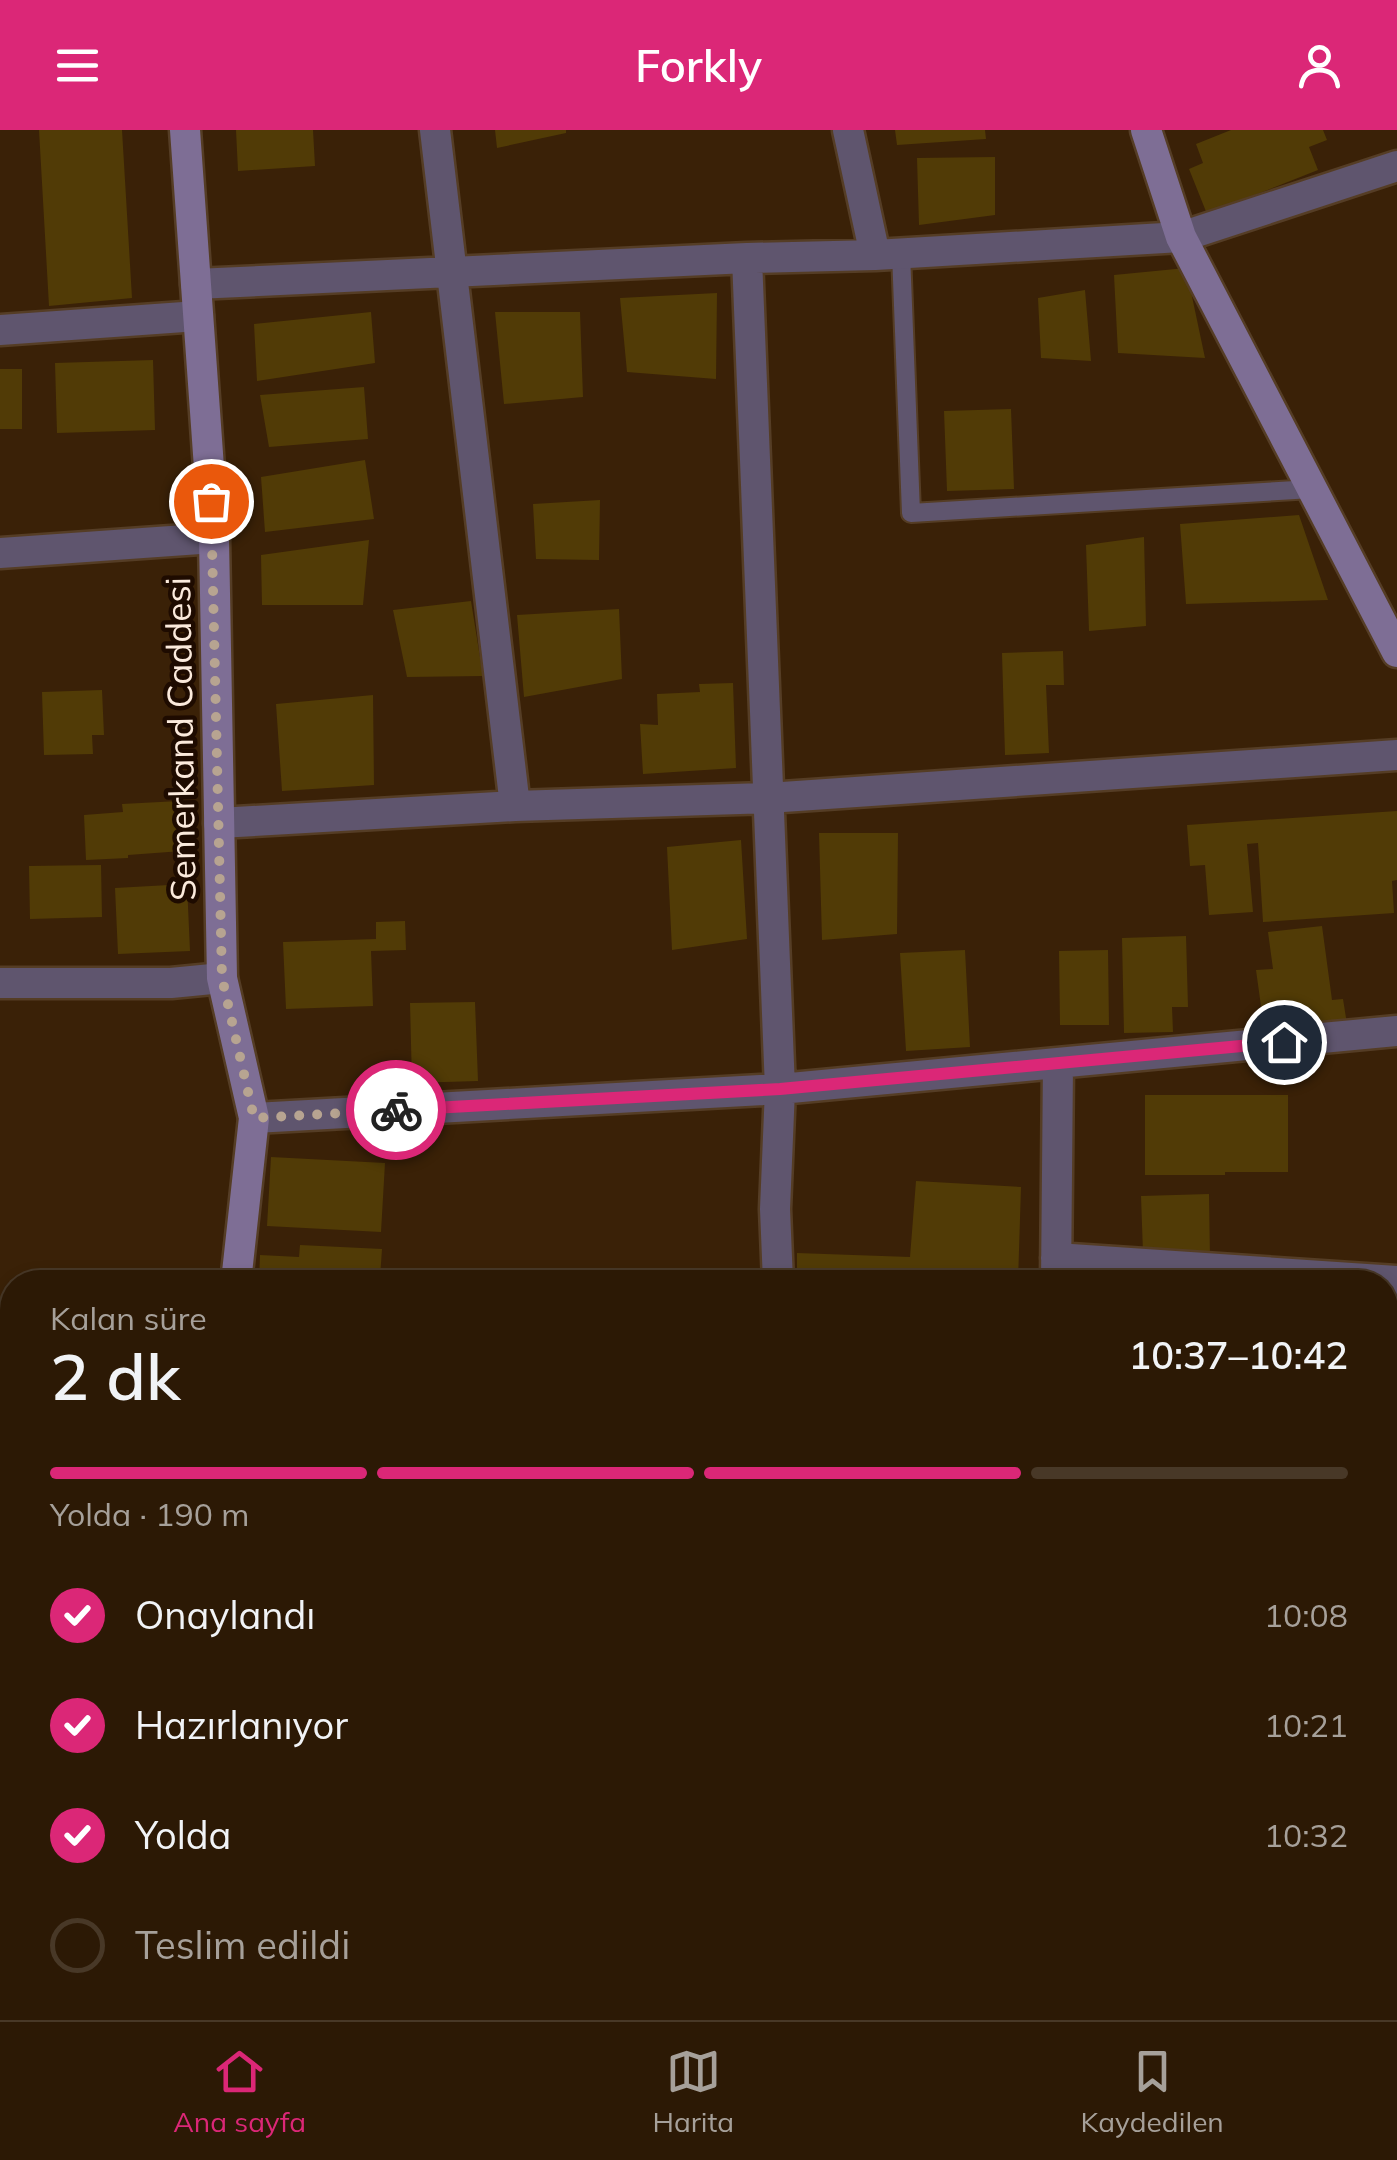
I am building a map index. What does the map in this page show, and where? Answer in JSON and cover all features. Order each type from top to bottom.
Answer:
[{"type":"street","name":"Semerkand Caddesi","points":[[185,130],[214,538],[222,978],[254,1118],[237,1270]]},
{"type":"street","points":[[435,130],[515,806]]},
{"type":"street","points":[[848,130],[888,254]]},
{"type":"street","points":[[1146,130],[1181,238],[1397,652]]},
{"type":"street","points":[[196,284],[1181,238],[1397,166]]},
{"type":"street","points":[[747,258],[780,1089],[775,1209],[778,1270]]},
{"type":"street","points":[[0,330],[198,316]]},
{"type":"street","points":[[0,554],[214,538]]},
{"type":"street","points":[[219,823],[515,806],[768,798],[1397,755]]},
{"type":"street","points":[[0,984],[171,983],[222,978]]},
{"type":"street","points":[[254,1118],[780,1089],[1397,1031]]},
{"type":"street","points":[[1056,1270],[1058,1063]]},
{"type":"lane","points":[[888,254],[911,513],[1312,489]]},
{"type":"building","points":[[39,130],[122,130],[132,298],[49,306]]},
{"type":"building","points":[[236,130],[313,130],[315,166],[238,171]]},
{"type":"building","points":[[495,130],[566,130],[566,133],[497,148]]},
{"type":"building","points":[[895,130],[985,130],[986,139],[897,145]]},
{"type":"building","points":[[1231,130],[1323,130],[1327,140],[1309,147],[1318,170],[1207,214],[1189,169],[1203,163],[1196,144]]},
{"type":"building","points":[[995,157],[995,215],[919,225],[917,158]]},
{"type":"building","points":[[1186,268],[1205,358],[1118,353],[1114,275]]},
{"type":"building","points":[[1085,290],[1091,361],[1041,358],[1038,298]]},
{"type":"building","points":[[717,293],[716,379],[627,372],[620,298]]},
{"type":"building","points":[[371,312],[375,363],[257,381],[254,324]]},
{"type":"building","points":[[495,312],[580,312],[583,397],[504,404]]},
{"type":"building","points":[[153,360],[155,430],[57,433],[55,363]]},
{"type":"building","points":[[0,369],[22,369],[22,429],[0,429]]},
{"type":"building","points":[[364,387],[368,439],[269,447],[260,395]]},
{"type":"building","points":[[1011,409],[1014,489],[947,491],[944,411]]},
{"type":"building","points":[[365,460],[374,519],[265,532],[261,477]]},
{"type":"building","points":[[600,500],[599,560],[536,559],[533,504]]},
{"type":"building","points":[[1299,515],[1328,600],[1186,604],[1180,524]]},
{"type":"building","points":[[1144,537],[1146,626],[1089,631],[1086,545]]},
{"type":"building","points":[[369,540],[363,605],[262,605],[261,555]]},
{"type":"building","points":[[471,601],[483,676],[407,677],[393,610]]},
{"type":"building","points":[[619,609],[622,679],[524,697],[517,615]]},
{"type":"building","points":[[1063,651],[1064,685],[1046,685],[1049,753],[1005,755],[1002,653]]},
{"type":"building","points":[[733,683],[736,768],[643,774],[640,724],[658,725],[657,694],[700,692],[699,684]]},
{"type":"building","points":[[102,690],[104,735],[92,735],[93,754],[44,755],[42,692]]},
{"type":"building","points":[[373,695],[374,785],[282,791],[276,704]]},
{"type":"building","points":[[179,801],[182,851],[86,860],[84,815],[123,812],[122,804]]},
{"type":"building","points":[[1397,811],[1394,913],[1263,922],[1258,843],[1247,844],[1253,912],[1209,915],[1205,865],[1190,866],[1187,825]]},
{"type":"building","points":[[819,833],[898,833],[897,934],[822,940]]},
{"type":"building","points":[[741,840],[747,939],[672,950],[667,847]]},
{"type":"building","points":[[101,865],[102,917],[30,919],[29,866]]},
{"type":"building","points":[[187,884],[190,951],[118,954],[115,888]]},
{"type":"building","points":[[405,921],[406,950],[371,951],[373,1006],[286,1009],[283,942],[376,939],[376,922]]},
{"type":"building","points":[[1322,926],[1332,1000],[1343,999],[1347,1024],[1265,1035],[1256,970],[1273,969],[1268,932]]},
{"type":"building","points":[[1186,936],[1188,1007],[1172,1007],[1173,1032],[1124,1033],[1122,938]]},
{"type":"building","points":[[965,950],[970,1047],[906,1051],[900,953]]},
{"type":"building","points":[[1108,950],[1109,1025],[1060,1025],[1059,951]]},
{"type":"building","points":[[475,1002],[478,1081],[412,1083],[410,1003]]},
{"type":"building","points":[[1145,1095],[1288,1095],[1288,1172],[1145,1175]]},
{"type":"building","points":[[271,1157],[385,1163],[381,1232],[267,1226]]},
{"type":"building","points":[[916,1181],[1021,1187],[1018,1270],[797,1270],[797,1253],[910,1257]]},
{"type":"building","points":[[1209,1194],[1210,1260],[1143,1253],[1141,1196]]},
{"type":"building","points":[[300,1245],[382,1249],[381,1270],[259,1270],[260,1255],[299,1257]]},
{"type":"way so far","points":[[211,501],[222,978],[254,1118],[396,1110]]},
{"type":"route","points":[[396,1110],[780,1089],[1284,1042]]}]
